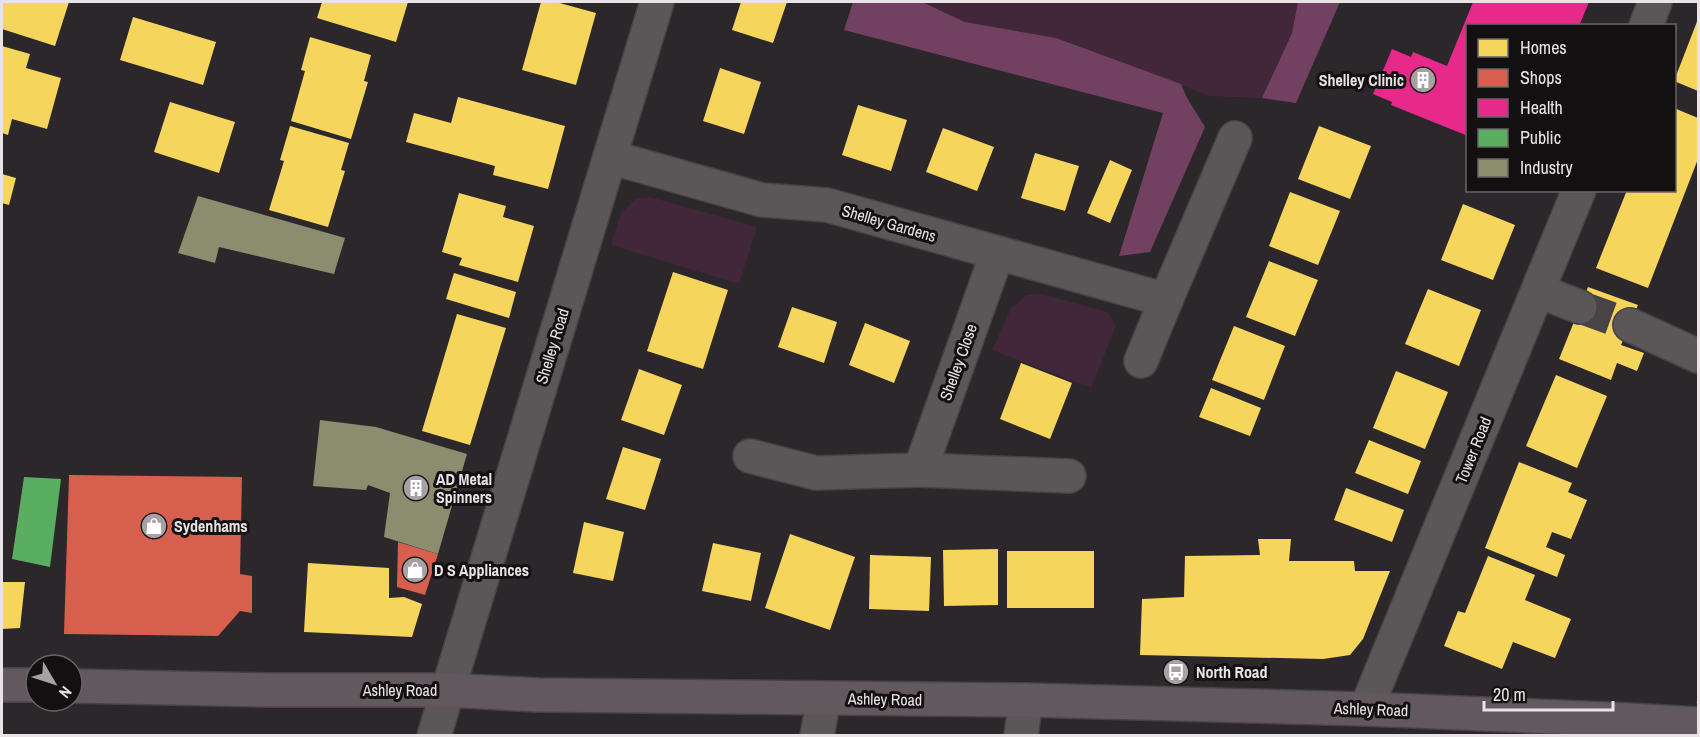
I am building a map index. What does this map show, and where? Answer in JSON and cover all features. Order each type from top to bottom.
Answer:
[{"type":"main road","points":[[2,685],[24,685]]},
{"type":"main road","name":"Ashley Road","points":[[84,686],[270,690],[447,690],[538,695],[1026,700],[1366,709],[1698,724]]},
{"type":"street","name":"Shelley Road","points":[[434,735],[657,2]]},
{"type":"street","points":[[1647,24],[1655,2]]},
{"type":"street","points":[[1141,361],[1235,138]]},
{"type":"street","name":"Shelley Gardens","points":[[610,157],[762,200],[827,205],[1166,300]]},
{"type":"street","name":"Tower Road","points":[[1366,709],[1578,192]]},
{"type":"street","name":"Shelley Close","points":[[920,470],[997,254]]},
{"type":"street","points":[[1539,291],[1580,307]]},
{"type":"street","points":[[1630,325],[1698,357]]},
{"type":"street","points":[[750,456],[816,472],[920,470],[1069,476]]},
{"type":"street","points":[[817,735],[824,698]]},
{"type":"street","points":[[1021,735],[1026,700]]},
{"type":"shaded area","points":[[853,2],[922,2],[965,22],[1056,38],[1181,84],[1205,127],[1150,252],[1119,256],[1163,113],[844,30]]},
{"type":"shaded area","points":[[922,2],[1298,2],[1292,33],[1262,98],[1210,96],[1056,38],[965,22]]},
{"type":"shaded area","points":[[1298,2],[1340,2],[1296,103],[1262,98],[1292,33]]},
{"type":"shaded area","points":[[650,197],[757,227],[739,284],[611,245],[621,213],[636,199]]},
{"type":"shaded area","points":[[1041,294],[1108,312],[1116,326],[1091,388],[992,350],[1011,308],[1027,295]]},
{"type":"building: Homes","points":[[2,2],[69,2],[55,46],[2,29]]},
{"type":"building: Homes","points":[[322,2],[408,2],[396,42],[317,18]]},
{"type":"building: Homes","points":[[541,2],[556,2],[596,13],[576,85],[522,70]]},
{"type":"building: Homes","points":[[741,2],[787,2],[773,43],[732,30]]},
{"type":"building: Homes","points":[[133,17],[216,42],[203,85],[120,60]]},
{"type":"building: Homes","points":[[1698,19],[1698,91],[1676,82],[1676,76]]},
{"type":"building: Homes","points":[[310,37],[371,55],[364,81],[368,82],[351,139],[291,121],[305,71],[301,70]]},
{"type":"building: Homes","points":[[2,46],[30,54],[26,68],[61,78],[47,129],[12,119],[8,135],[2,133]]},
{"type":"building: Homes","points":[[720,68],[761,82],[744,134],[703,121]]},
{"type":"building: Homes","points":[[458,97],[565,126],[548,189],[493,175],[495,166],[406,142],[414,113],[451,123]]},
{"type":"building: Homes","points":[[170,102],[235,122],[219,173],[154,152]]},
{"type":"building: Homes","points":[[858,105],[907,120],[891,171],[842,155]]},
{"type":"building: Homes","points":[[1676,109],[1698,118],[1698,159],[1648,288],[1596,268],[1626,192],[1676,192]]},
{"type":"building: Homes","points":[[290,126],[349,143],[341,170],[345,171],[328,227],[269,210],[284,161],[280,160]]},
{"type":"building: Homes","points":[[1319,126],[1371,146],[1350,199],[1298,179]]},
{"type":"building: Homes","points":[[943,128],[994,147],[977,191],[926,172]]},
{"type":"building: Homes","points":[[1035,153],[1079,166],[1065,211],[1021,198]]},
{"type":"building: Homes","points":[[1110,160],[1132,170],[1110,223],[1087,213]]},
{"type":"building: Homes","points":[[2,174],[16,178],[9,205],[2,203]]},
{"type":"building: Homes","points":[[1290,192],[1340,211],[1318,265],[1269,246]]},
{"type":"building: Homes","points":[[459,193],[506,206],[503,217],[534,226],[518,282],[459,265],[462,258],[442,252]]},
{"type":"building: Homes","points":[[1463,204],[1515,225],[1493,280],[1441,260]]},
{"type":"building: Homes","points":[[1269,261],[1318,280],[1295,336],[1246,317]]},
{"type":"building: Homes","points":[[673,272],[728,290],[703,369],[647,351]]},
{"type":"building: Homes","points":[[454,273],[516,292],[509,318],[446,299]]},
{"type":"building: Homes","points":[[1588,287],[1638,305],[1621,345],[1644,353],[1637,371],[1617,363],[1611,380],[1559,359]]},
{"type":"building: Homes","points":[[1428,289],[1481,310],[1459,366],[1405,344]]},
{"type":"building: Homes","points":[[792,307],[837,322],[824,363],[778,347]]},
{"type":"building: Homes","points":[[457,314],[506,328],[470,445],[422,431]]},
{"type":"building: Homes","points":[[865,323],[910,341],[894,383],[849,365]]},
{"type":"building: Homes","points":[[1234,326],[1285,346],[1264,400],[1212,380]]},
{"type":"building: Homes","points":[[1021,363],[1072,383],[1050,439],[1000,419]]},
{"type":"building: Homes","points":[[639,369],[682,385],[664,435],[621,420]]},
{"type":"building: Homes","points":[[1396,371],[1448,392],[1425,449],[1373,428]]},
{"type":"building: Homes","points":[[1556,375],[1607,396],[1577,468],[1526,446]]},
{"type":"building: Homes","points":[[1211,388],[1261,408],[1250,436],[1199,417]]},
{"type":"building: Homes","points":[[1369,440],[1421,461],[1408,494],[1355,473]]},
{"type":"building: Homes","points":[[623,447],[661,459],[645,510],[606,499]]},
{"type":"building: Homes","points":[[1519,462],[1572,483],[1568,492],[1587,500],[1571,539],[1552,532],[1546,547],[1565,555],[1557,577],[1485,548]]},
{"type":"building: Homes","points":[[1346,488],[1404,510],[1392,542],[1334,520]]},
{"type":"building: Homes","points":[[584,522],[624,532],[613,581],[573,573]]},
{"type":"building: Homes","points":[[790,534],[855,557],[830,630],[765,608]]},
{"type":"building: Homes","points":[[1258,539],[1291,539],[1289,561],[1354,561],[1355,571],[1390,571],[1363,639],[1350,655],[1323,659],[1140,655],[1142,599],[1184,597],[1185,556],[1260,555]]},
{"type":"building: Homes","points":[[713,543],[761,553],[751,601],[702,591]]},
{"type":"building: Homes","points":[[998,549],[998,605],[944,606],[943,550]]},
{"type":"building: Homes","points":[[1007,551],[1094,551],[1094,608],[1007,608]]},
{"type":"building: Homes","points":[[870,555],[931,557],[929,611],[869,609]]},
{"type":"building: Homes","points":[[1488,556],[1535,575],[1525,600],[1571,619],[1555,658],[1513,642],[1502,669],[1444,646],[1458,611],[1465,613]]},
{"type":"building: Homes","points":[[308,563],[389,568],[389,598],[404,597],[422,604],[412,637],[304,632]]},
{"type":"building: Homes","points":[[2,582],[25,582],[20,628],[2,629]]},
{"type":"building: Shops","name":"Sydenhams","points":[[69,475],[242,477],[240,574],[252,576],[252,613],[240,611],[218,636],[64,634]]},
{"type":"building: Shops","name":"D S Appliances","points":[[398,542],[438,554],[425,595],[397,587]]},
{"type":"building: Health","name":"Shelley Clinic","points":[[1473,2],[1589,2],[1580,24],[1466,24],[1466,135],[1391,105],[1392,102],[1373,94],[1392,49],[1411,57],[1413,52],[1447,66]]},
{"type":"building: Public","points":[[24,477],[61,479],[50,567],[12,559]]},
{"type":"building: Industry","points":[[198,196],[345,238],[334,274],[219,247],[215,263],[178,253]]},
{"type":"building: Industry","name":"AD Metal Spinners","points":[[320,420],[376,427],[467,454],[438,554],[384,537],[390,493],[368,485],[366,490],[313,486]]},
{"type":"tunnel","points":[[1580,307],[1630,325]]},
{"type":"railway","points":[[1674,736],[1698,703]]},
{"type":"place","name":"Shelley Clinic","points":[[1423,80]]},
{"type":"place","name":"AD Metal Spinners","points":[[416,488]]},
{"type":"place","name":"Sydenhams","points":[[154,526]]},
{"type":"place","name":"D S Appliances","points":[[415,570]]},
{"type":"place","name":"North Road","points":[[1176,672]]}]
